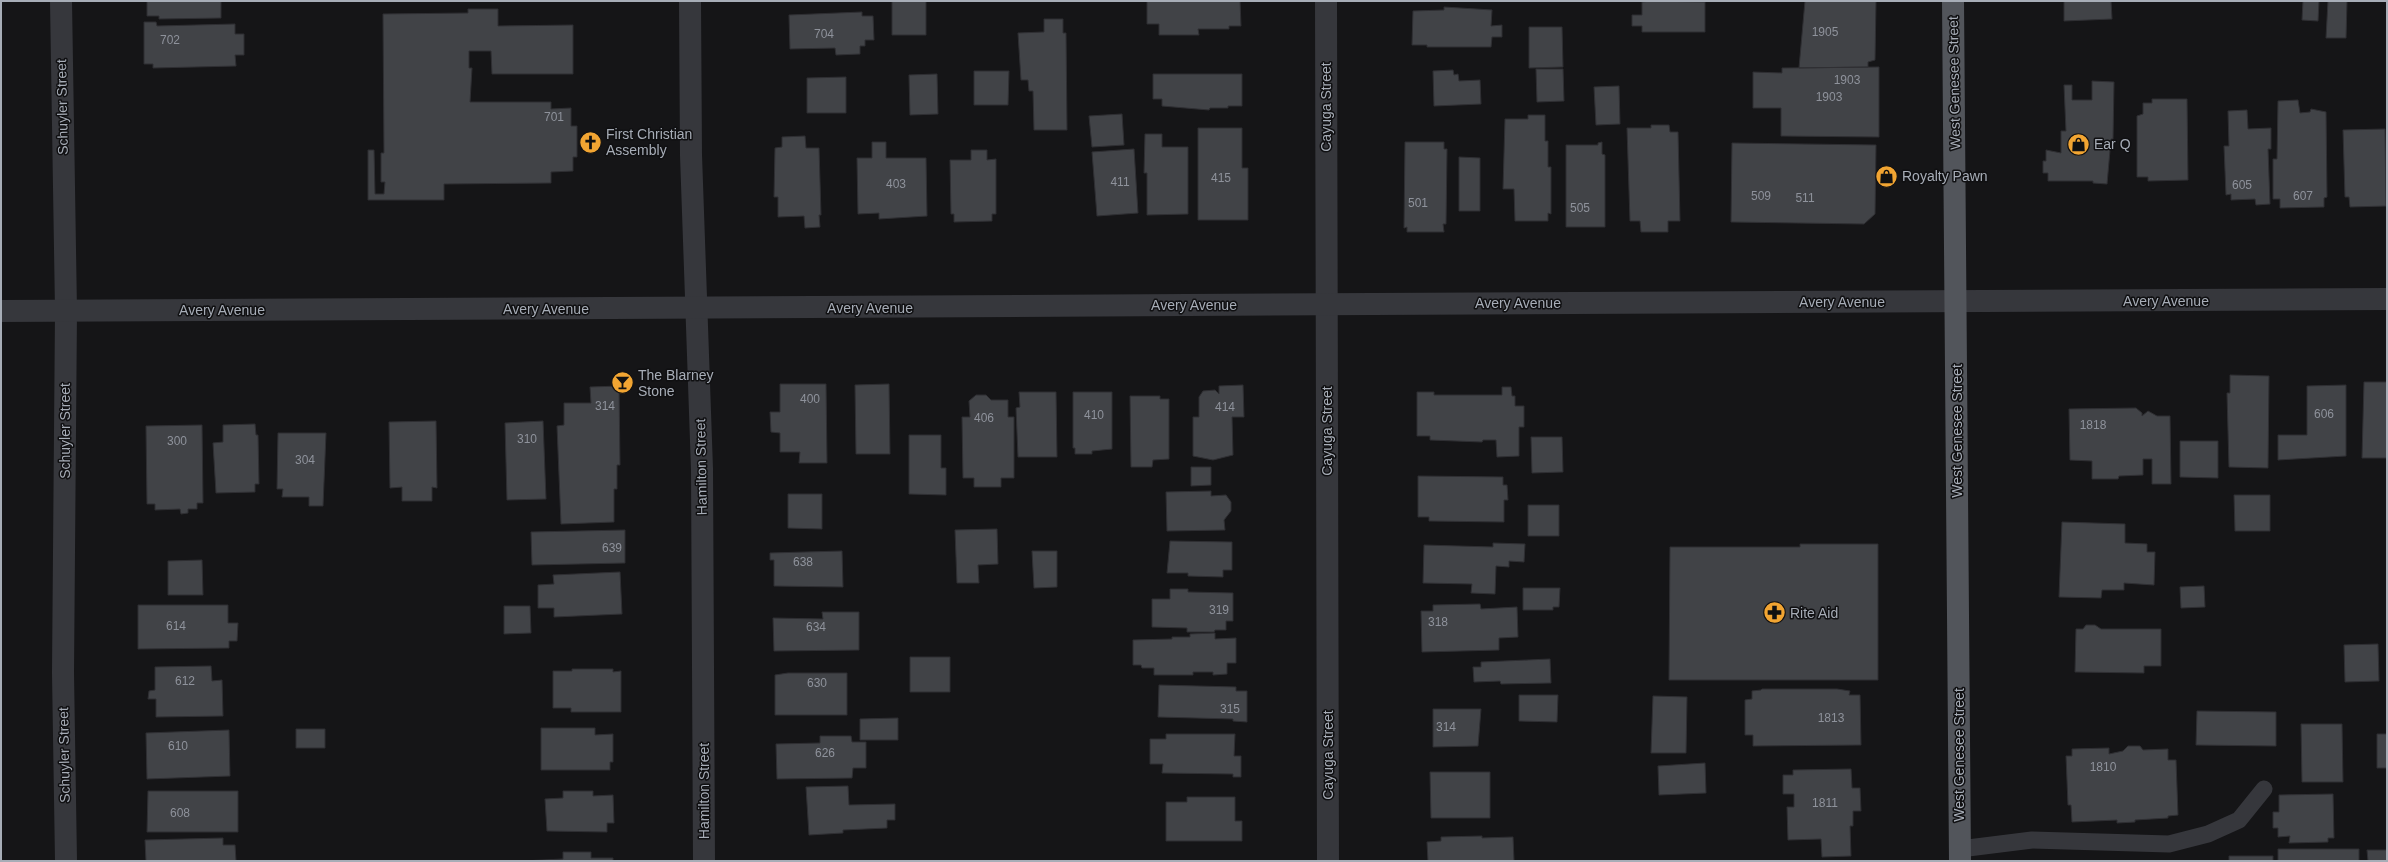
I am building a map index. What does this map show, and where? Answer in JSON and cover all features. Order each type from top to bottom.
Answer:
[{"type":"main road","name":"West Genesee Street","points":[[1953,1],[1960,855]]},
{"type":"street","name":"Schuyler Street","points":[[61,1],[66,311],[63,673],[66,861]]},
{"type":"street","name":"Hamilton Street","points":[[690,1],[691,155],[702,468],[704,861]]},
{"type":"street","name":"Cayuga Street","points":[[1326,1],[1328,861]]},
{"type":"street","name":"Avery Avenue","points":[[1,311],[696,309],[1326,304],[2387,299]]},
{"type":"lane","points":[[1960,855],[2032,840],[2169,844],[2208,834],[2239,820],[2264,789]]},
{"type":"building","points":[[147,1],[221,1],[221,18],[159,19],[159,16],[147,16]]},
{"type":"building","points":[[892,1],[926,1],[926,35],[892,35]]},
{"type":"building","points":[[1147,1],[1240,1],[1241,26],[1229,26],[1229,29],[1198,29],[1199,35],[1159,35],[1159,24],[1147,24]]},
{"type":"building","points":[[1805,1],[1876,1],[1875,60],[1868,62],[1868,67],[1799,68]]},
{"type":"building","points":[[2064,1],[2111,1],[2112,19],[2064,21]]},
{"type":"building","points":[[2303,1],[2319,1],[2318,21],[2302,20]]},
{"type":"building","points":[[2328,1],[2347,1],[2346,38],[2326,38]]},
{"type":"building","points":[[1642,2],[1705,2],[1705,32],[1642,32],[1642,26],[1632,26],[1632,15],[1642,15]]},
{"type":"building","points":[[1444,7],[1492,10],[1491,26],[1502,25],[1502,37],[1492,37],[1491,47],[1427,47],[1427,45],[1412,45],[1413,11],[1444,10]]},
{"type":"building","points":[[468,9],[498,9],[498,26],[573,25],[573,74],[492,74],[491,51],[469,51],[469,68],[472,68],[470,102],[551,102],[551,109],[571,108],[571,126],[577,126],[577,157],[573,157],[573,171],[551,172],[551,183],[444,184],[444,200],[368,200],[368,150],[374,150],[375,194],[384,194],[385,182],[381,182],[381,153],[384,153],[383,14],[468,13]]},
{"type":"building","points":[[862,12],[862,16],[873,16],[874,40],[865,40],[865,46],[860,46],[860,54],[836,55],[835,48],[790,49],[789,15]]},
{"type":"building","points":[[1044,19],[1063,19],[1063,33],[1066,33],[1067,130],[1034,130],[1033,91],[1029,91],[1028,80],[1021,80],[1018,33],[1044,32]]},
{"type":"building","points":[[144,22],[156,22],[157,26],[235,24],[235,34],[244,34],[244,55],[235,55],[236,66],[153,68],[153,64],[144,64]]},
{"type":"building","points":[[1529,27],[1562,27],[1563,67],[1529,68]]},
{"type":"building","points":[[1879,67],[1879,137],[1781,136],[1781,108],[1753,108],[1753,72],[1782,73],[1782,68]]},
{"type":"building","points":[[1536,69],[1563,69],[1564,101],[1537,102]]},
{"type":"building","points":[[1453,70],[1454,75],[1458,74],[1459,81],[1480,80],[1481,104],[1434,106],[1433,71]]},
{"type":"building","points":[[974,71],[1009,71],[1008,105],[974,105]]},
{"type":"building","points":[[937,74],[938,114],[910,115],[909,75]]},
{"type":"building","points":[[1153,74],[1242,74],[1242,106],[1210,108],[1209,110],[1162,106],[1162,99],[1153,99]]},
{"type":"building","points":[[846,77],[846,113],[807,113],[807,78]]},
{"type":"building","points":[[2092,81],[2114,82],[2113,139],[2111,139],[2107,184],[2093,183],[2093,181],[2048,181],[2048,173],[2043,173],[2043,161],[2046,161],[2046,150],[2061,153],[2061,131],[2066,131],[2064,85],[2072,85],[2072,100],[2092,100]]},
{"type":"building","points":[[1619,86],[1620,124],[1596,125],[1594,87]]},
{"type":"building","points":[[2152,99],[2187,99],[2188,180],[2148,181],[2148,177],[2137,177],[2137,116],[2143,114],[2143,103],[2152,103]]},
{"type":"building","points":[[2298,100],[2300,113],[2310,112],[2311,109],[2326,112],[2327,197],[2324,198],[2324,207],[2280,208],[2280,199],[2273,199],[2273,159],[2277,159],[2278,101]]},
{"type":"building","points":[[2247,110],[2248,129],[2271,128],[2271,149],[2268,149],[2270,204],[2256,205],[2255,199],[2231,200],[2231,194],[2226,195],[2224,146],[2229,146],[2228,111]]},
{"type":"building","points":[[1122,114],[1124,145],[1092,147],[1089,116]]},
{"type":"building","points":[[1528,115],[1545,115],[1545,141],[1548,141],[1548,167],[1551,167],[1551,214],[1548,213],[1548,221],[1515,221],[1514,189],[1503,189],[1505,119],[1528,119]]},
{"type":"building","points":[[1651,125],[1669,125],[1670,132],[1678,132],[1680,221],[1668,221],[1668,232],[1641,232],[1640,221],[1630,221],[1627,128],[1651,128]]},
{"type":"building","points":[[1198,128],[1242,128],[1242,168],[1248,168],[1248,220],[1198,220]]},
{"type":"building","points":[[2385,129],[2386,206],[2350,207],[2349,197],[2345,197],[2343,130]]},
{"type":"building","points":[[1145,134],[1162,134],[1162,147],[1188,147],[1188,214],[1147,215],[1147,173],[1144,173]]},
{"type":"building","points":[[805,136],[806,148],[819,148],[820,227],[805,228],[804,216],[778,217],[778,197],[774,197],[775,148],[782,147],[782,137]]},
{"type":"building","points":[[872,142],[886,142],[886,158],[926,158],[927,216],[879,219],[879,213],[858,214],[857,158],[872,158]]},
{"type":"building","points":[[1405,142],[1444,142],[1444,149],[1447,149],[1446,224],[1443,224],[1444,232],[1407,232],[1407,227],[1404,228]]},
{"type":"building","points":[[1602,142],[1602,154],[1605,155],[1605,227],[1566,227],[1566,145],[1598,145],[1598,143]]},
{"type":"building","points":[[1732,143],[1876,145],[1875,214],[1864,224],[1731,222]]},
{"type":"building","points":[[1134,149],[1138,213],[1097,216],[1092,152]]},
{"type":"building","points":[[971,150],[987,150],[987,160],[996,159],[996,214],[992,214],[992,221],[954,222],[954,214],[951,214],[950,160],[971,160]]},
{"type":"building","points":[[1459,157],[1480,158],[1480,211],[1459,211]]},
{"type":"building","points":[[2230,375],[2269,376],[2268,468],[2229,467],[2227,393],[2230,393]]},
{"type":"building","points":[[2364,382],[2387,382],[2387,458],[2362,458]]},
{"type":"building","points":[[780,384],[826,384],[827,463],[799,463],[800,452],[780,452],[780,433],[771,432],[770,412],[780,412]]},
{"type":"building","points":[[889,384],[890,454],[856,454],[855,385]]},
{"type":"building","points":[[1243,385],[1244,417],[1232,417],[1233,455],[1213,460],[1193,456],[1193,417],[1199,417],[1199,397],[1203,391],[1215,390],[1219,394],[1219,386]]},
{"type":"building","points":[[2346,385],[2346,456],[2278,460],[2278,435],[2307,435],[2307,386]]},
{"type":"building","points":[[619,386],[620,465],[617,465],[617,489],[614,489],[614,522],[561,524],[557,426],[564,425],[564,403],[591,403],[590,387]]},
{"type":"building","points":[[1502,387],[1511,387],[1512,396],[1515,396],[1515,406],[1524,406],[1524,427],[1519,427],[1519,456],[1497,457],[1496,440],[1483,440],[1482,442],[1430,440],[1430,436],[1417,436],[1417,392],[1434,392],[1434,395],[1502,395]]},
{"type":"building","points":[[1019,392],[1056,392],[1057,457],[1018,457],[1016,408],[1020,407]]},
{"type":"building","points":[[1073,392],[1112,392],[1112,449],[1092,451],[1092,454],[1075,454],[1075,448],[1073,448]]},
{"type":"building","points":[[976,395],[986,395],[991,400],[1008,400],[1008,417],[1014,417],[1014,478],[1001,478],[1001,487],[974,487],[974,478],[963,478],[962,417],[970,417],[969,401]]},
{"type":"building","points":[[1130,396],[1160,396],[1160,399],[1169,399],[1169,459],[1153,460],[1152,467],[1131,467]]},
{"type":"building","points":[[2136,408],[2142,413],[2142,416],[2148,411],[2157,416],[2170,416],[2171,484],[2152,484],[2152,459],[2143,459],[2143,475],[2119,476],[2118,479],[2092,479],[2092,461],[2070,460],[2069,409]]},
{"type":"building","points":[[436,421],[437,488],[432,487],[432,501],[402,501],[402,487],[390,488],[389,422]]},
{"type":"building","points":[[543,421],[546,499],[507,500],[505,423]]},
{"type":"building","points":[[255,424],[256,435],[258,435],[259,484],[255,484],[255,492],[216,493],[213,443],[223,442],[223,425]]},
{"type":"building","points":[[202,425],[203,503],[197,503],[197,509],[188,509],[188,513],[181,514],[180,509],[155,510],[155,504],[147,504],[146,426]]},
{"type":"building","points":[[278,433],[326,433],[323,506],[309,506],[309,497],[282,497],[283,489],[277,489]]},
{"type":"building","points":[[909,435],[941,435],[941,468],[946,468],[946,495],[909,494]]},
{"type":"building","points":[[1531,437],[1562,437],[1563,472],[1532,473]]},
{"type":"building","points":[[2180,441],[2218,441],[2218,478],[2180,477]]},
{"type":"building","points":[[1191,467],[1211,467],[1211,485],[1191,486]]},
{"type":"building","points":[[1418,476],[1503,477],[1503,485],[1507,485],[1508,500],[1504,500],[1504,522],[1429,521],[1429,517],[1418,517]]},
{"type":"building","points":[[1211,491],[1211,496],[1226,495],[1231,502],[1231,511],[1224,520],[1225,530],[1167,531],[1166,492]]},
{"type":"building","points":[[788,494],[822,494],[822,529],[788,528]]},
{"type":"building","points":[[2234,495],[2270,495],[2270,531],[2235,531]]},
{"type":"building","points":[[1528,505],[1559,505],[1559,536],[1528,536]]},
{"type":"building","points":[[2062,522],[2125,524],[2125,543],[2147,544],[2147,552],[2155,552],[2154,585],[2124,583],[2124,590],[2102,590],[2101,598],[2059,597]]},
{"type":"building","points":[[997,529],[998,564],[978,565],[979,583],[957,583],[955,530]]},
{"type":"building","points":[[625,530],[625,563],[532,565],[531,532]]},
{"type":"building","points":[[1170,541],[1232,542],[1232,570],[1223,570],[1223,577],[1188,576],[1188,573],[1167,573]]},
{"type":"building","points":[[1493,543],[1525,544],[1524,562],[1509,561],[1509,567],[1496,566],[1495,594],[1471,593],[1472,584],[1423,583],[1424,545],[1493,547]]},
{"type":"building","name":"Rite Aid","points":[[1800,544],[1878,544],[1878,680],[1669,680],[1670,547],[1800,547]]},
{"type":"building","points":[[842,551],[843,587],[774,586],[774,560],[770,560],[770,553]]},
{"type":"building","points":[[1032,551],[1057,551],[1057,587],[1034,588]]},
{"type":"building","points":[[202,560],[203,595],[168,595],[168,561]]},
{"type":"building","points":[[620,572],[622,614],[554,617],[554,608],[538,608],[538,585],[554,584],[553,575]]},
{"type":"building","points":[[2204,586],[2205,607],[2181,608],[2180,587]]},
{"type":"building","points":[[1523,588],[1560,588],[1559,607],[1553,607],[1553,610],[1523,610]]},
{"type":"building","points":[[1170,589],[1188,589],[1188,592],[1233,593],[1233,621],[1226,621],[1226,630],[1215,630],[1214,632],[1187,632],[1187,628],[1152,627],[1152,599],[1170,599]]},
{"type":"building","points":[[1480,604],[1481,609],[1517,607],[1518,637],[1499,638],[1499,650],[1422,652],[1421,611],[1433,611],[1433,605]]},
{"type":"building","points":[[138,605],[228,605],[228,623],[238,623],[237,641],[229,641],[229,648],[138,649]]},
{"type":"building","points":[[504,606],[530,606],[531,633],[504,634]]},
{"type":"building","points":[[822,612],[859,612],[859,650],[774,651],[773,618],[823,619]]},
{"type":"building","points":[[2086,625],[2095,625],[2101,629],[2161,629],[2161,666],[2144,666],[2144,673],[2075,672],[2076,629],[2083,629]]},
{"type":"building","points":[[1215,633],[1215,639],[1236,638],[1236,663],[1227,663],[1227,674],[1213,675],[1213,672],[1193,672],[1193,675],[1154,675],[1154,668],[1142,668],[1141,665],[1133,665],[1133,640],[1172,639],[1172,637],[1190,637],[1190,634]]},
{"type":"building","points":[[2378,644],[2379,681],[2345,682],[2344,645]]},
{"type":"building","points":[[910,657],[950,657],[950,692],[910,692]]},
{"type":"building","points":[[1550,659],[1551,683],[1501,684],[1500,681],[1474,682],[1473,667],[1481,667],[1481,662]]},
{"type":"building","points":[[211,666],[212,681],[222,680],[223,716],[156,717],[156,699],[148,699],[149,691],[155,690],[155,667]]},
{"type":"building","points":[[572,669],[613,669],[613,672],[621,671],[621,712],[571,712],[571,708],[553,708],[553,671],[572,671]]},
{"type":"building","points":[[788,673],[847,673],[847,715],[775,715],[775,675]]},
{"type":"building","points":[[1159,685],[1236,687],[1236,691],[1247,691],[1247,722],[1233,721],[1233,719],[1158,717]]},
{"type":"building","points":[[1762,689],[1837,689],[1850,691],[1849,695],[1860,695],[1861,745],[1753,746],[1753,735],[1745,735],[1745,700],[1752,699],[1752,691]]},
{"type":"building","points":[[1519,695],[1558,695],[1557,722],[1519,721]]},
{"type":"building","points":[[1653,696],[1687,697],[1686,753],[1651,753]]},
{"type":"building","points":[[1433,709],[1481,709],[1478,746],[1433,747]]},
{"type":"building","points":[[2197,711],[2276,712],[2276,746],[2196,745]]},
{"type":"building","points":[[898,718],[898,740],[860,740],[860,719]]},
{"type":"building","points":[[2301,724],[2342,724],[2343,782],[2302,782]]},
{"type":"building","points":[[541,728],[595,728],[595,735],[613,734],[613,762],[610,762],[610,770],[541,770]]},
{"type":"building","points":[[296,729],[325,729],[325,748],[296,748]]},
{"type":"building","points":[[229,730],[230,776],[147,779],[146,733]]},
{"type":"building","points":[[1166,734],[1235,734],[1234,756],[1241,756],[1241,777],[1233,777],[1233,774],[1162,773],[1163,764],[1150,764],[1150,739],[1166,739]]},
{"type":"building","points":[[2377,734],[2387,734],[2387,768],[2377,768]]},
{"type":"building","points":[[820,736],[851,736],[852,742],[866,742],[866,768],[853,768],[852,778],[777,779],[776,744],[820,743]]},
{"type":"building","points":[[2128,746],[2140,746],[2143,750],[2168,749],[2168,760],[2176,760],[2178,815],[2168,816],[2168,818],[2135,820],[2135,822],[2117,823],[2117,820],[2072,822],[2071,805],[2068,805],[2066,756],[2072,756],[2072,749],[2109,748],[2109,754],[2123,751]]},
{"type":"building","points":[[1705,763],[1706,793],[1659,795],[1658,766]]},
{"type":"building","points":[[1851,769],[1852,788],[1860,788],[1861,811],[1853,811],[1853,826],[1850,826],[1851,856],[1822,857],[1821,839],[1788,840],[1787,807],[1794,807],[1794,794],[1783,794],[1783,775],[1793,775],[1793,770]]},
{"type":"building","points":[[1430,772],[1490,772],[1490,818],[1431,818]]},
{"type":"building","points":[[848,786],[849,805],[895,804],[895,820],[887,820],[887,828],[843,830],[843,833],[809,835],[806,787]]},
{"type":"building","points":[[148,791],[238,791],[238,832],[147,832]]},
{"type":"building","points":[[563,791],[593,791],[593,796],[613,795],[614,823],[607,823],[607,832],[547,831],[545,799],[563,798]]},
{"type":"building","points":[[2333,794],[2334,838],[2328,838],[2328,842],[2289,843],[2290,836],[2278,837],[2278,828],[2273,828],[2273,812],[2279,812],[2279,795]]},
{"type":"building","points":[[1187,797],[1235,797],[1235,821],[1242,821],[1242,841],[1166,841],[1166,802],[1187,802]]},
{"type":"building","points":[[1482,836],[1482,838],[1513,837],[1514,861],[1428,861],[1427,842],[1441,841],[1441,837]]},
{"type":"building","points":[[223,838],[223,845],[235,845],[236,861],[146,861],[145,840]]},
{"type":"building","points":[[2278,849],[2359,849],[2359,861],[2278,861]]},
{"type":"building","points":[[2367,850],[2387,850],[2387,861],[2368,861]]},
{"type":"building","points":[[563,852],[591,852],[591,858],[613,858],[613,861],[522,861],[563,859]]},
{"type":"building","points":[[2229,856],[2273,856],[2273,861],[2229,861]]},
{"type":"place","name":"First Christian Assembly","points":[[590,142]]},
{"type":"place","name":"Ear Q","points":[[2079,144]]},
{"type":"place","name":"Royalty Pawn","points":[[1886,176]]},
{"type":"place","name":"The Blarney Stone","points":[[622,383]]},
{"type":"place","name":"Rite Aid","points":[[1774,613]]}]
